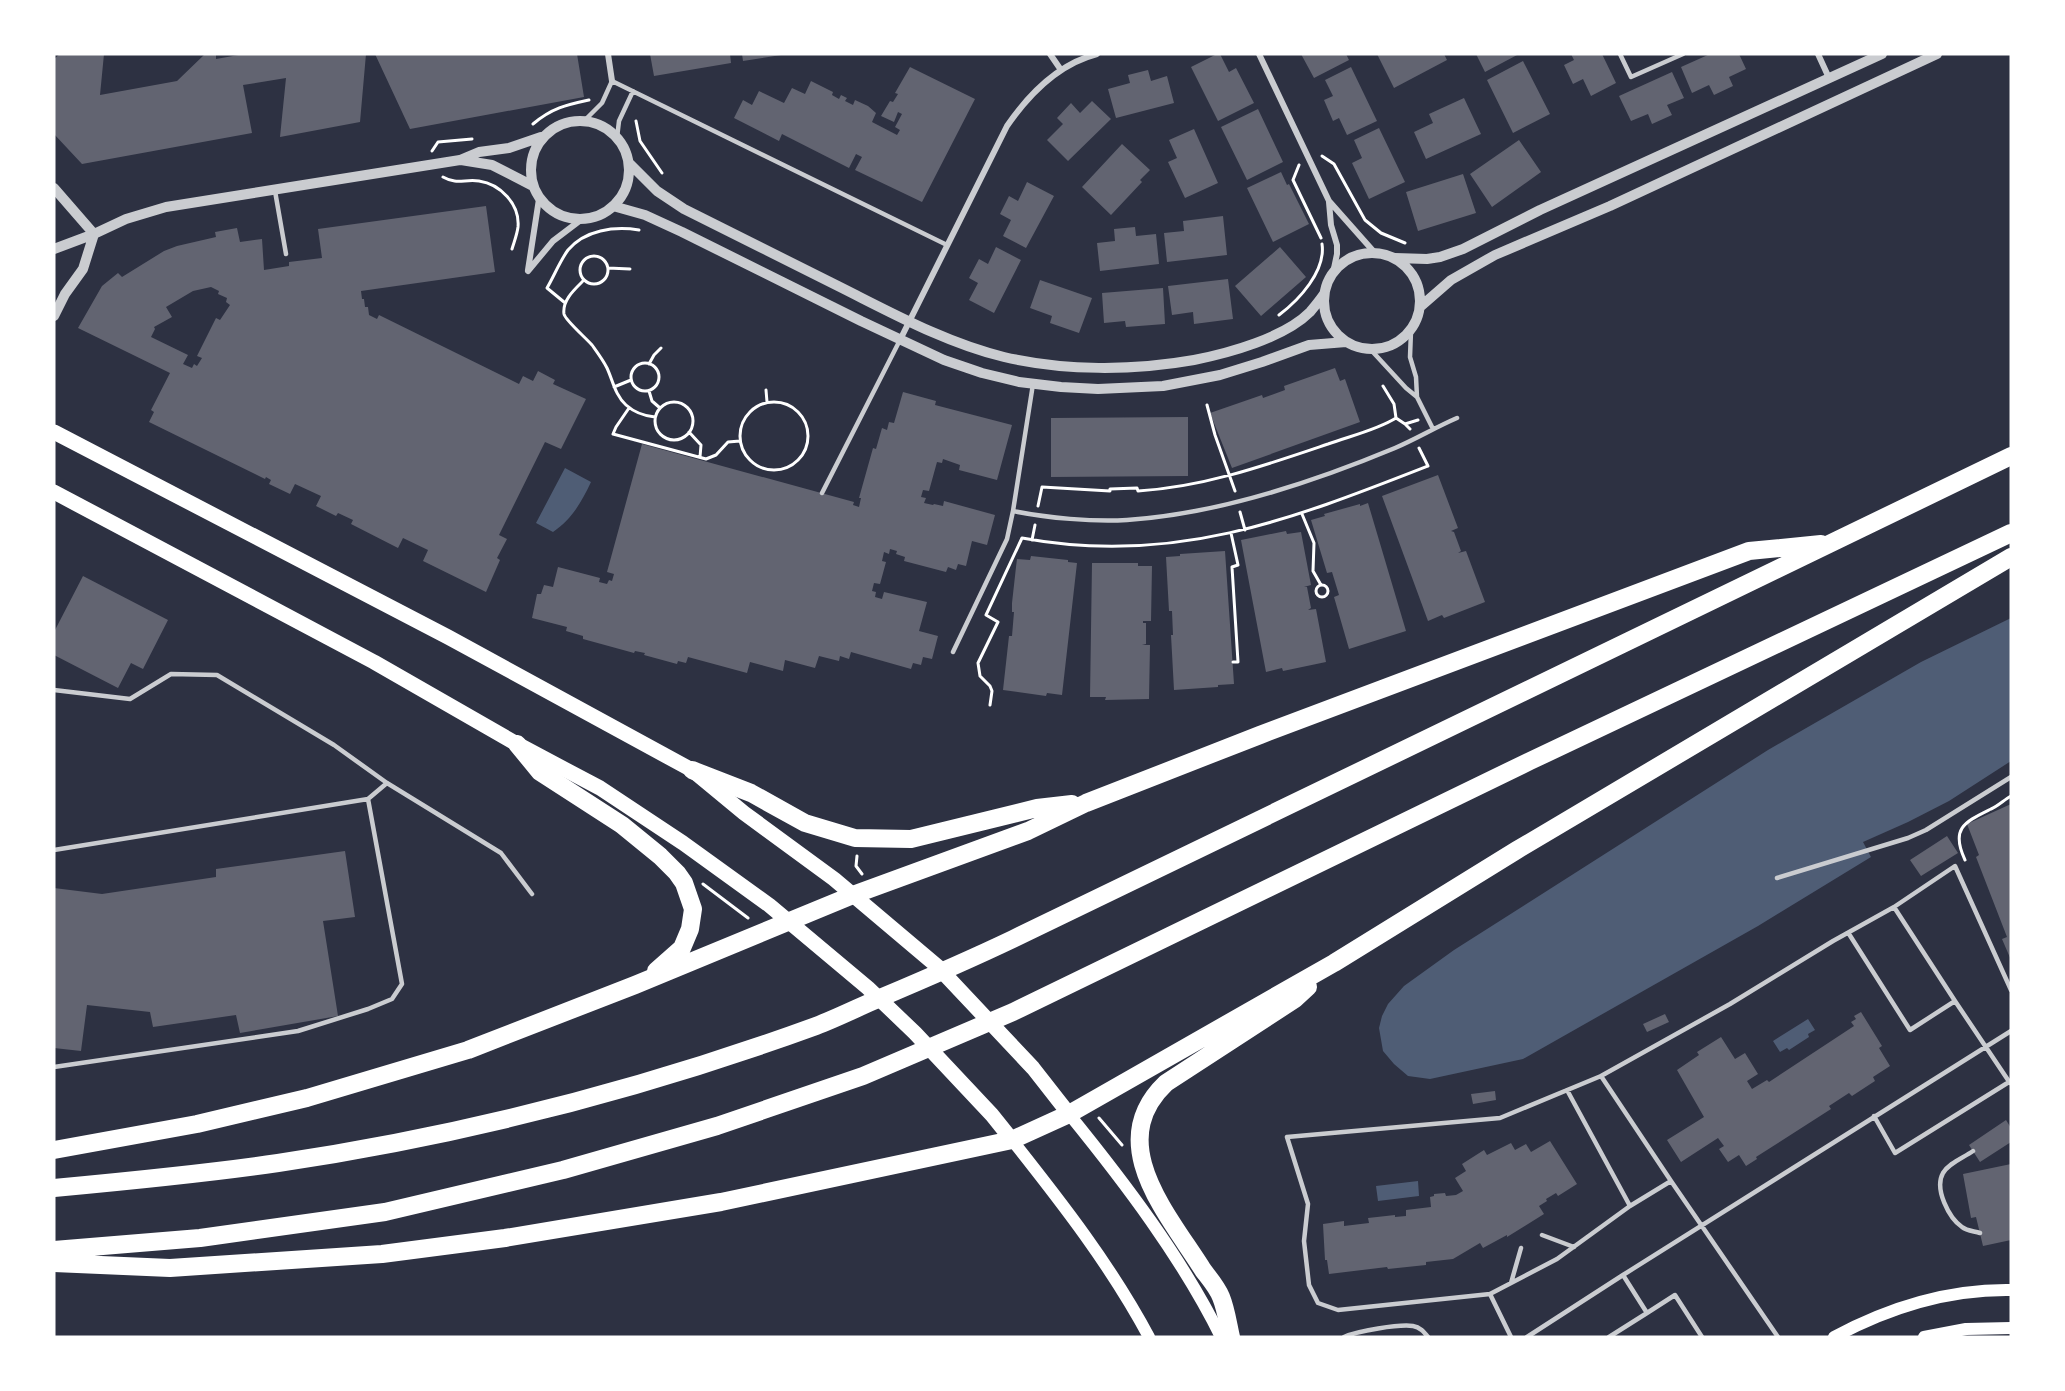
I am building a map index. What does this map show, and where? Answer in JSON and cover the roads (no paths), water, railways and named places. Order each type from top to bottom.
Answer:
[{"type":"highway","points":[[54,1188],[158,1179],[267,1165],[394,1143],[517,1116],[623,1087],[717,1059],[817,1025],[954,967],[2011,456]]},
{"type":"highway","points":[[54,1250],[200,1238],[385,1212],[563,1170],[673,1139],[863,1076],[1013,1012],[1530,761],[2011,533]]},
{"type":"highway","points":[[54,1150],[197,1124],[307,1098],[468,1050],[635,985],[853,895],[1028,831],[1086,802],[1749,551],[1835,542]]},
{"type":"highway","points":[[54,1263],[170,1268],[382,1254],[494,1240],[721,1202],[1012,1140],[1069,1114],[1334,963],[1517,850],[2011,557]]},
{"type":"highway","points":[[517,744],[540,772],[622,825],[660,856],[684,883],[693,909],[690,929],[682,948],[666,964],[635,985]]},
{"type":"highway","points":[[692,770],[751,793],[805,823],[855,838],[910,839],[1037,808],[1086,802]]},
{"type":"highway","points":[[1231,1337],[1221,1296],[1150,1185],[1139,1150],[1140,1124],[1150,1102],[1166,1083],[1295,999],[1334,963]]},
{"type":"main road","points":[[54,432],[448,637],[692,770],[744,813],[853,895],[937,966],[1033,1068],[1163,1239],[1207,1308],[1221,1337]]},
{"type":"main road","points":[[54,492],[374,662],[517,744],[600,788],[683,843],[790,922],[868,988],[915,1033],[975,1097],[1012,1140],[1083,1231],[1138,1315],[1149,1337]]},
{"type":"main road","points":[[1834,1337],[1863,1321],[1911,1304],[1957,1293],[2011,1290]]},
{"type":"main road","points":[[1924,1337],[1966,1329],[2011,1328]]},
{"type":"street","points":[[608,54],[612,81]]},
{"type":"street","points":[[1050,54],[1061,70]]},
{"type":"street","points":[[900,340],[1007,126],[1029,97],[1061,70],[1096,54]]},
{"type":"street","points":[[1259,54],[1329,201],[1375,253]]},
{"type":"street","points":[[1818,54],[1829,78]]},
{"type":"street","points":[[1395,258],[1407,267],[1420,293],[1417,320],[1411,331],[1400,341],[1386,348],[1371,350],[1346,342],[1328,321],[1324,308],[1327,283],[1333,273],[1345,262],[1359,255],[1375,253],[1395,258],[1427,259],[1463,249],[1540,210],[1882,54]]},
{"type":"street","points":[[1420,307],[1451,280],[1495,255],[1610,206],[1937,54]]},
{"type":"street","points":[[54,249],[126,219],[166,207],[460,160],[479,152],[509,148],[542,137],[561,125],[585,120],[605,128],[617,138],[627,153],[628,180],[623,194],[614,206],[603,214],[582,219],[565,216],[552,210],[539,199],[531,185],[530,166],[533,151],[542,137]]},
{"type":"street","points":[[460,160],[492,165],[531,185]]},
{"type":"street","points":[[629,163],[657,191],[684,209],[909,322],[954,341],[1004,357],[1077,368],[1143,366],[1211,357],[1259,341],[1298,321],[1324,294]]},
{"type":"street","points":[[54,188],[94,234]]},
{"type":"street","points":[[539,199],[528,271],[553,242],[582,219]]},
{"type":"street","points":[[1329,201],[1331,225],[1337,245],[1333,273]]},
{"type":"street","points":[[614,206],[645,215],[682,232],[944,360],[982,373],[1033,384],[1098,389],[1174,384],[1242,368],[1309,345],[1346,342]]},
{"type":"street","points":[[54,316],[65,294],[84,269],[94,234]]},
{"type":"lane","points":[[1620,54],[1631,77],[1683,54]]},
{"type":"lane","points":[[585,120],[602,104],[612,81],[947,245]]},
{"type":"lane","points":[[617,138],[619,121],[633,91]]},
{"type":"lane","points":[[274,189],[286,254]]},
{"type":"lane","points":[[1411,331],[1410,357],[1416,377],[1417,397],[1433,429]]},
{"type":"lane","points":[[822,493],[900,340]]},
{"type":"lane","points":[[1371,350],[1417,397]]},
{"type":"lane","points":[[953,652],[1002,552],[1013,511],[1033,384]]},
{"type":"lane","points":[[1013,511],[1037,516],[1126,520],[1175,515],[1238,502],[1320,477],[1396,447],[1457,418]]},
{"type":"lane","points":[[54,690],[130,699],[171,674],[217,675],[333,745],[387,783],[501,853],[532,894]]},
{"type":"lane","points":[[1777,878],[1908,838],[1926,830],[2011,777]]},
{"type":"lane","points":[[54,850],[368,799],[387,783]]},
{"type":"lane","points":[[54,1067],[298,1031],[392,999],[402,984],[368,799]]},
{"type":"lane","points":[[1671,1181],[1630,1206],[1557,1259],[1490,1294],[1338,1310],[1318,1303],[1309,1285],[1304,1240],[1308,1204],[1287,1137],[1500,1118],[1601,1076],[1730,1004],[1833,941],[1849,934],[1955,866],[2011,990]]},
{"type":"lane","points":[[1874,1116],[1894,1153],[2010,1084],[1894,907]]},
{"type":"lane","points":[[1849,934],[1910,1030],[1955,1000]]},
{"type":"lane","points":[[1527,1337],[2011,1031]]},
{"type":"lane","points":[[1601,1076],[1778,1337]]},
{"type":"lane","points":[[1566,1090],[1630,1206]]},
{"type":"lane","points":[[1973,1152],[1949,1166],[1940,1180],[1940,1190],[1943,1200],[1959,1225],[1980,1233]]},
{"type":"lane","points":[[1542,1235],[1574,1247]]},
{"type":"lane","points":[[1511,1283],[1521,1248]]},
{"type":"lane","points":[[1623,1275],[1647,1313]]},
{"type":"lane","points":[[1490,1294],[1510,1337]]},
{"type":"lane","points":[[1609,1337],[1676,1295],[1702,1337]]},
{"type":"lane","points":[[1344,1337],[1358,1331],[1413,1326],[1423,1330],[1428,1337]]},
{"type":"water","points":[[565,468],[591,482],[584,497],[566,522],[553,532],[536,523]]},
{"type":"water","points":[[2011,618],[2011,761],[1949,801],[1863,842],[1871,857],[1758,926],[1523,1059],[1430,1079],[1408,1076],[1383,1051],[1379,1028],[1388,1004],[1404,986],[1454,950],[1768,750],[1921,662]]},
{"type":"water","points":[[1808,1019],[1815,1030],[1808,1034],[1809,1037],[1789,1050],[1787,1048],[1780,1052],[1773,1041]]},
{"type":"water","points":[[1418,1181],[1419,1196],[1378,1201],[1376,1186]]}]
